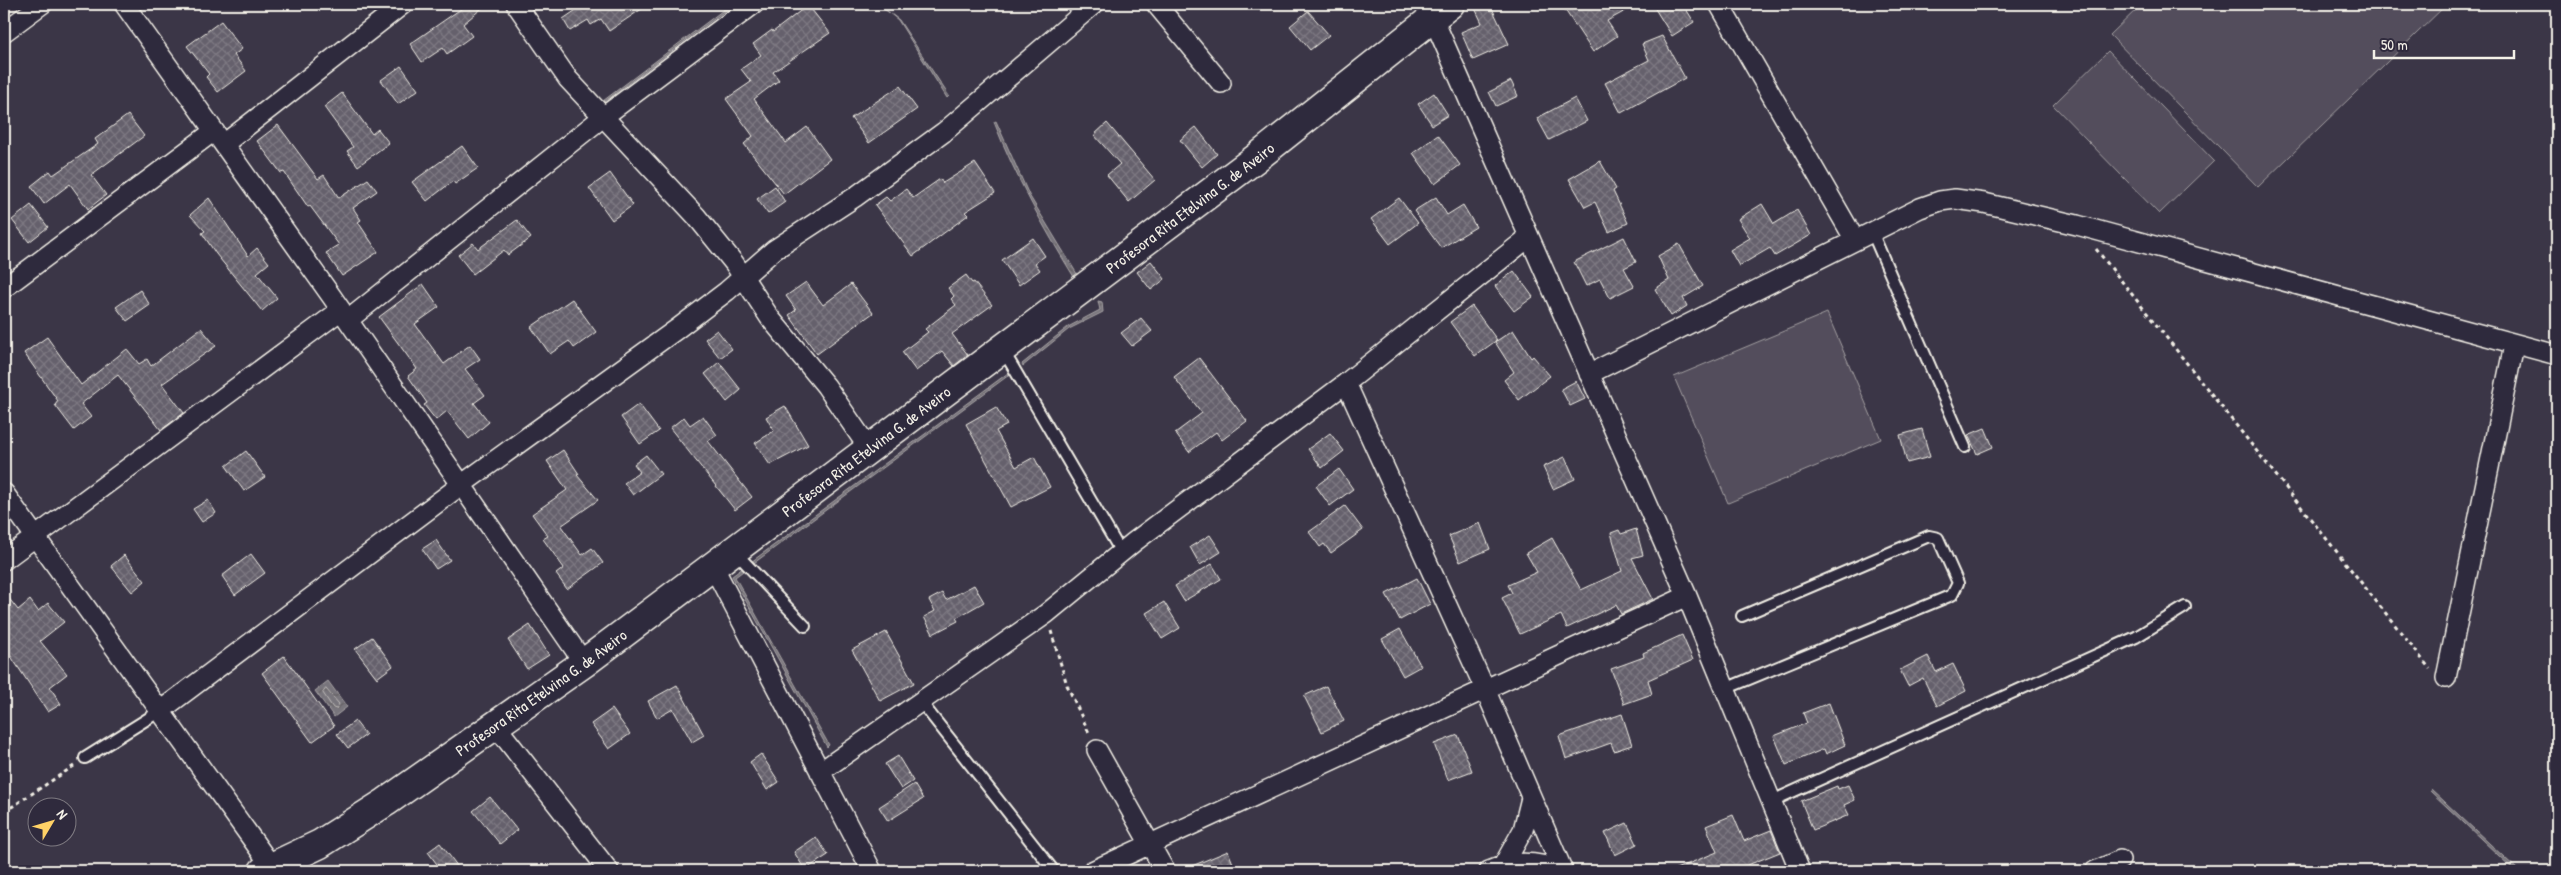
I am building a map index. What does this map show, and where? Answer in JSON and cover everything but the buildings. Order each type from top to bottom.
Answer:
[{"type":"street","points":[[4,32],[42,4]]},
{"type":"street","points":[[124,4],[344,315],[584,663]]},
{"type":"street","points":[[4,288],[219,137],[403,4]]},
{"type":"street","points":[[516,4],[568,79],[696,216],[734,263],[770,318],[826,386],[870,450]]},
{"type":"street","points":[[4,560],[344,315],[754,4]]},
{"type":"street","points":[[160,711],[461,485],[677,329],[743,278],[774,250],[855,197],[944,132],[1094,4]]},
{"type":"street","points":[[1156,4],[1221,83]]},
{"type":"street","points":[[1719,4],[1864,236]]},
{"type":"street","points":[[1441,11],[1529,237],[1687,596],[1800,871]]},
{"type":"street","name":"Profesora Rita Etelvina G. de Aveiro","points":[[266,870],[320,844],[386,802],[584,663],[1255,160],[1441,11]]},
{"type":"street","points":[[1589,374],[1920,208],[1940,201],[1955,199],[1984,203],[2077,225],[2514,345],[2557,355]]},
{"type":"street","points":[[820,772],[1046,614],[1122,552],[1346,383],[1529,237]]},
{"type":"street","points":[[2446,678],[2514,345]]},
{"type":"street","points":[[1346,383],[1485,689],[1562,871]]},
{"type":"street","points":[[4,493],[160,711],[266,870]]},
{"type":"street","points":[[724,559],[820,772],[872,871]]},
{"type":"street","points":[[1092,871],[1687,596]]},
{"type":"street","points":[[496,726],[609,871]]},
{"type":"street","points":[[1097,750],[1152,844],[1165,871]]},
{"type":"street","points":[[1496,868],[1524,830],[1531,798]]},
{"type":"street","points":[[2095,871],[2120,860]]},
{"type":"street","points":[[1496,868],[1531,862],[1562,871]]},
{"type":"lane","points":[[1864,236],[1964,447]]},
{"type":"lane","points":[[1003,350],[1122,552]]},
{"type":"lane","points":[[1726,689],[1952,594],[1958,583],[1938,538],[1929,536],[1742,616]]},
{"type":"lane","points":[[724,559],[805,626]]},
{"type":"lane","points":[[1772,800],[2136,637],[2185,606]]},
{"type":"lane","points":[[921,702],[1054,871]]},
{"type":"lane","points":[[85,758],[160,711]]},
{"type":"path","points":[[2077,225],[2428,667],[2446,678]]},
{"type":"path","points":[[1046,614],[1067,685],[1097,750]]},
{"type":"path","points":[[4,812],[85,758]]},
{"type":"shaded area","points":[[2142,4],[2447,4],[2258,187],[2110,35]]},
{"type":"shaded area","points":[[2108,51],[2214,161],[2159,214],[2053,105]]},
{"type":"shaded area","points":[[1827,313],[1881,439],[1728,503],[1674,377]]},
{"type":"water","points":[[731,4],[734,4],[595,107]]},
{"type":"water","points":[[878,4],[899,20],[949,96],[947,98],[898,20]]},
{"type":"water","points":[[996,121],[1029,195],[1077,274],[1074,277],[1020,182],[994,122]]},
{"type":"water","points":[[1098,301],[1102,302],[1103,312],[1069,329],[1023,366],[1022,364],[1068,327],[1100,310]]},
{"type":"water","points":[[1008,373],[1009,375],[735,577],[829,745],[827,747],[732,576]]},
{"type":"water","points":[[328,681],[347,707],[334,717],[315,691]]},
{"type":"water","points":[[2431,789],[2519,871],[2515,871],[2430,791]]}]
